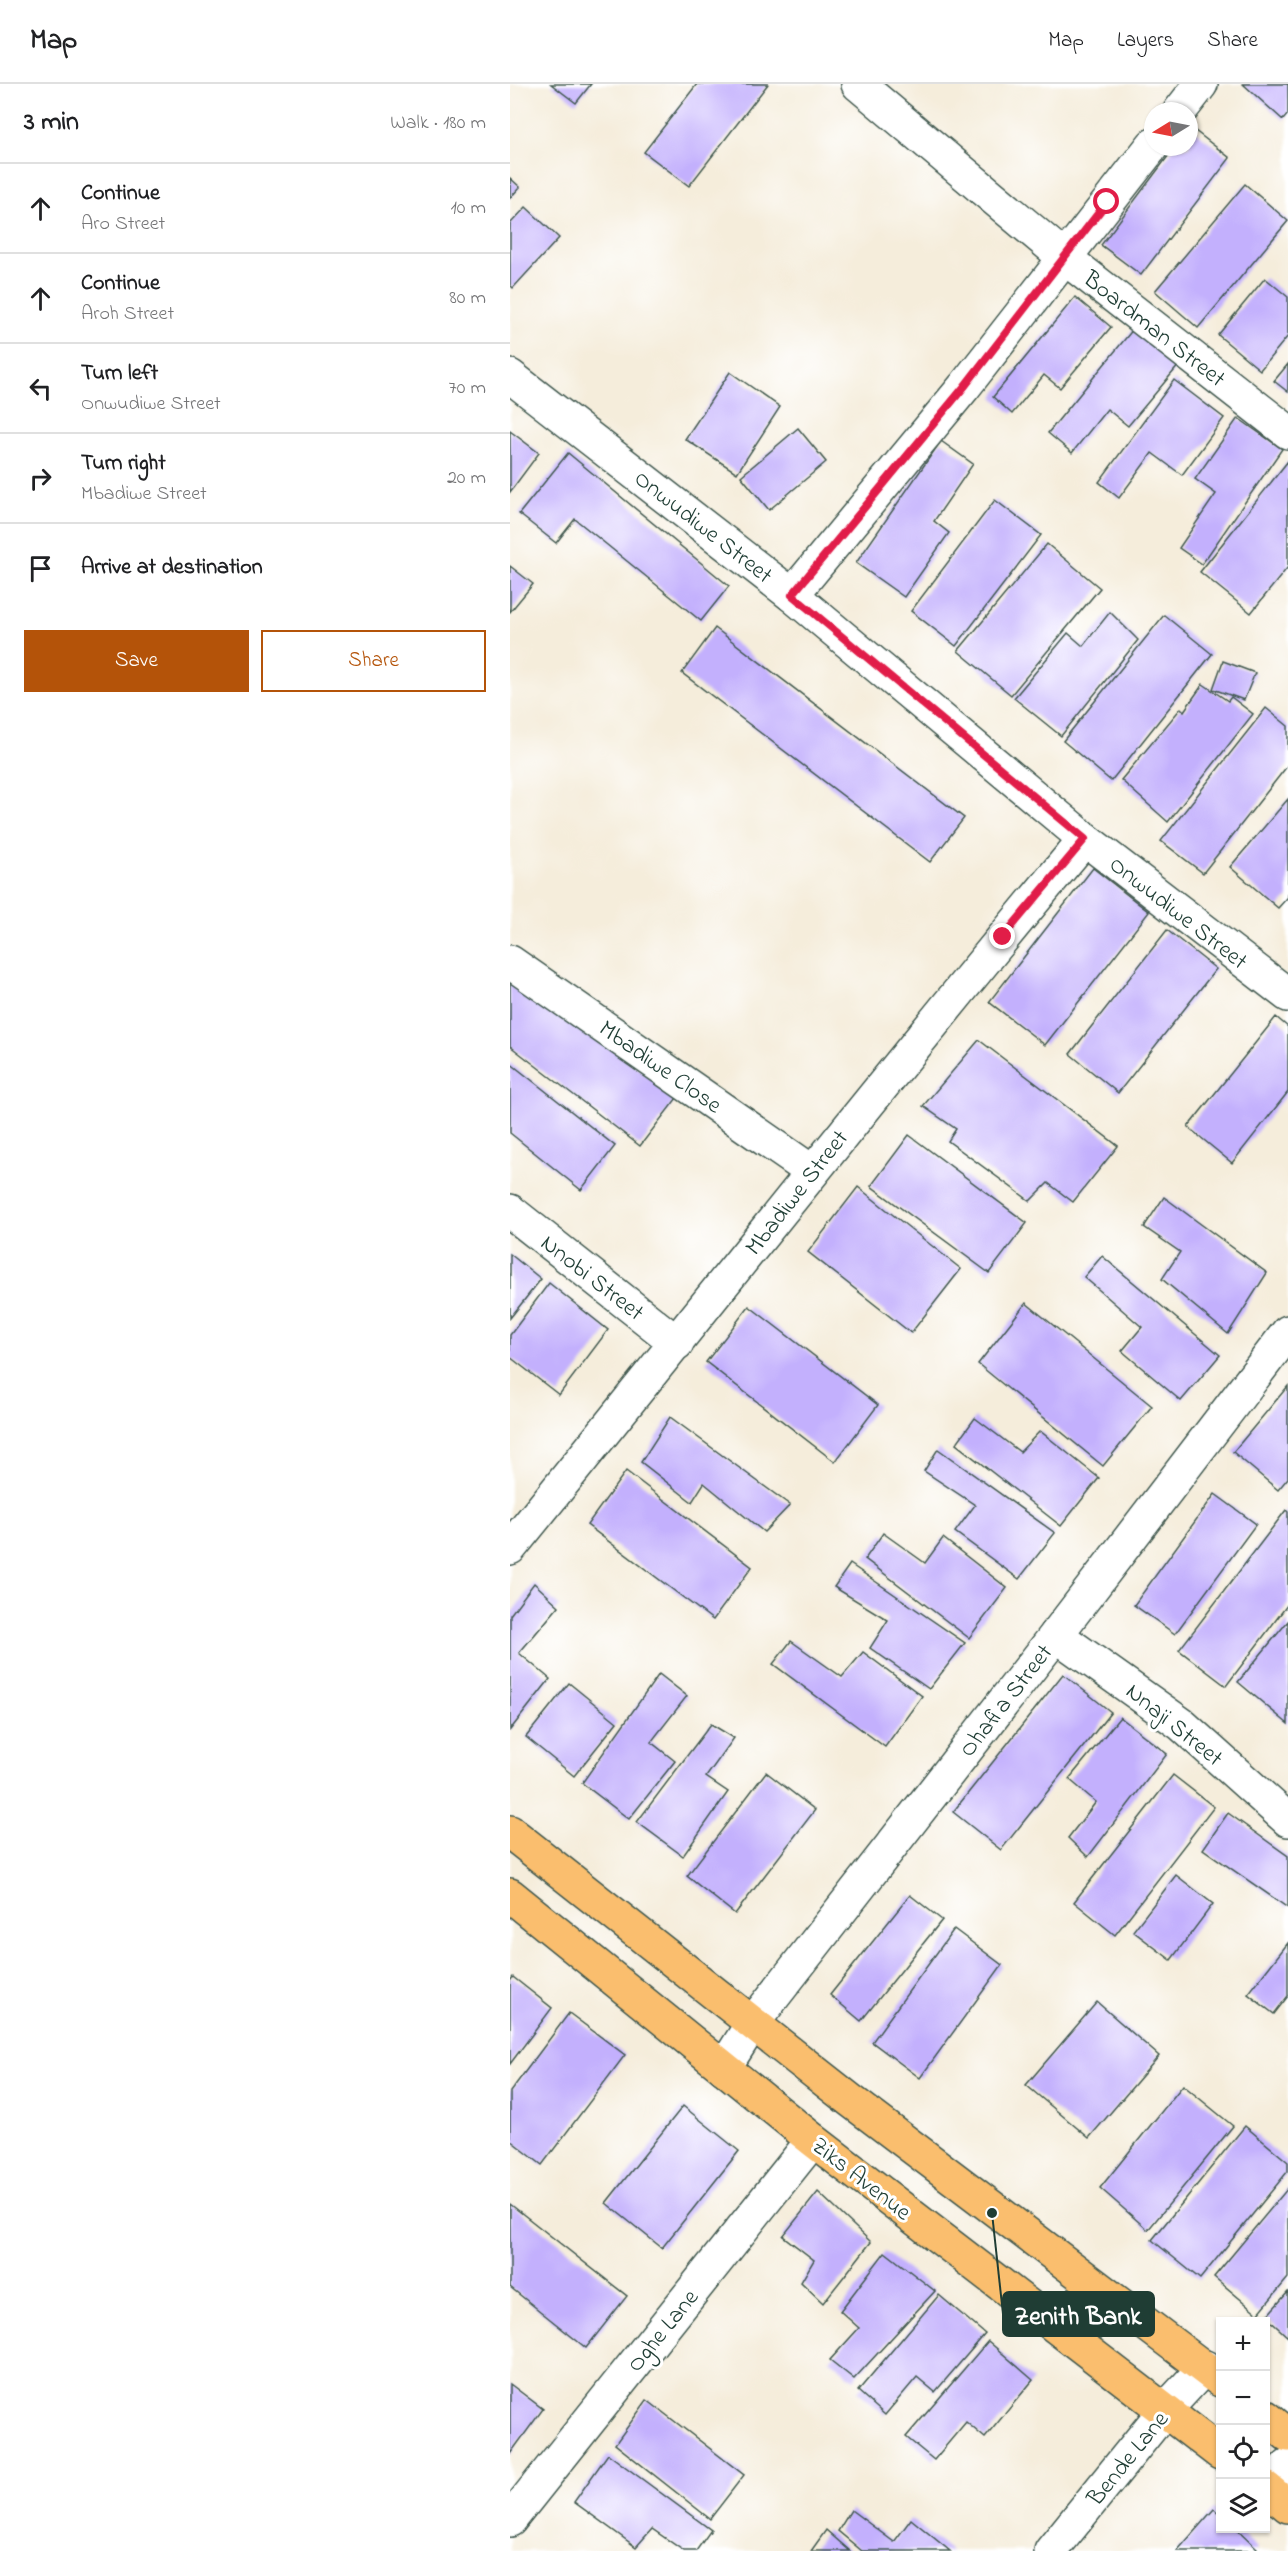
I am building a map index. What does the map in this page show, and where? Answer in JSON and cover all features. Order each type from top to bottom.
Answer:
[{"type":"main road","points":[[510,1832],[752,2024],[1213,2374]]},
{"type":"main road","name":"Ziks Avenue","points":[[510,1895],[813,2140],[1216,2449]]},
{"type":"main road","points":[[1270,2420],[1288,2435]]},
{"type":"street","name":"Boardman Street","points":[[858,84],[1065,258],[1288,432]]},
{"type":"street","points":[[1187,102],[1202,84]]},
{"type":"street","points":[[792,595],[964,387],[1144,156]]},
{"type":"street","name":"Onwudiwe Street","points":[[510,376],[792,595],[1085,839],[1288,996]]},
{"type":"street","name":"Mbadiwe Street","points":[[510,1548],[677,1343],[811,1171],[1085,839]]},
{"type":"street","name":"Mbadiwe Close","points":[[510,962],[811,1171]]},
{"type":"street","name":"Nnobi Street","points":[[510,1211],[677,1343]]},
{"type":"street","name":"Ohafia Street","points":[[724,2068],[752,2024],[1056,1635],[1288,1332]]},
{"type":"street","name":"Nnaji Street","points":[[1056,1635],[1181,1724],[1288,1820]]},
{"type":"street","name":"Oghe Lane","points":[[510,2520],[813,2140]]},
{"type":"street","name":"Bende Lane","points":[[1051,2551],[1165,2410],[1213,2374]]},
{"type":"street","points":[[1273,2494],[1288,2465]]},
{"type":"building","points":[[551,84],[591,84],[576,103]]},
{"type":"building","points":[[697,84],[768,84],[689,186],[644,152]]},
{"type":"building","points":[[1243,84],[1288,84],[1288,114],[1283,120]]},
{"type":"building","points":[[1198,133],[1230,158],[1141,275],[1101,245],[1168,156],[1198,156]]},
{"type":"building","points":[[510,178],[520,187],[510,198]]},
{"type":"building","points":[[1245,184],[1288,221],[1198,328],[1155,291]]},
{"type":"building","points":[[526,207],[559,238],[513,288],[510,285],[510,224]]},
{"type":"building","points":[[1265,278],[1288,297],[1288,336],[1260,370],[1218,335]]},
{"type":"building","points":[[1075,297],[1111,327],[1060,388],[1044,375],[1012,414],[993,397]]},
{"type":"building","points":[[1134,328],[1179,365],[1128,426],[1107,409],[1072,453],[1048,433]]},
{"type":"building","points":[[1288,364],[1288,392],[1274,381]]},
{"type":"building","points":[[730,372],[780,407],[737,473],[685,439]]},
{"type":"building","points":[[1174,380],[1224,418],[1182,475],[1152,453],[1119,498],[1099,482]]},
{"type":"building","points":[[1238,418],[1282,449],[1202,564],[1179,548],[1216,494],[1195,479]]},
{"type":"building","points":[[798,428],[826,462],[769,510],[741,476]]},
{"type":"building","points":[[510,431],[539,453],[510,492]]},
{"type":"building","points":[[941,441],[973,464],[934,521],[949,533],[904,597],[856,563]]},
{"type":"building","points":[[568,453],[729,586],[701,621],[575,519],[556,543],[519,514]]},
{"type":"building","points":[[1288,461],[1288,567],[1251,613],[1200,572]]},
{"type":"building","points":[[995,500],[1041,535],[956,646],[911,611]]},
{"type":"building","points":[[1047,544],[1100,588],[1011,695],[958,651]]},
{"type":"building","points":[[510,566],[533,584],[510,612]]},
{"type":"building","points":[[1110,612],[1138,640],[1061,736],[1014,698],[1068,633],[1083,646]]},
{"type":"building","points":[[1164,615],[1212,654],[1111,781],[1063,741]]},
{"type":"building","points":[[715,628],[964,818],[930,862],[682,673]]},
{"type":"building","points":[[1223,661],[1255,673],[1244,700],[1213,689]]},
{"type":"building","points":[[1203,684],[1228,701],[1231,697],[1253,714],[1168,822],[1121,780],[1181,708],[1184,711]]},
{"type":"building","points":[[1266,708],[1288,726],[1288,765],[1203,873],[1161,841]]},
{"type":"building","points":[[1288,799],[1288,897],[1278,908],[1230,867]]},
{"type":"building","points":[[1093,868],[1149,912],[1045,1045],[989,1002]]},
{"type":"building","points":[[1167,930],[1216,969],[1118,1093],[1070,1054]]},
{"type":"building","points":[[510,968],[677,1098],[640,1146],[510,1046]]},
{"type":"building","points":[[1276,1017],[1288,1027],[1288,1092],[1232,1163],[1188,1127]]},
{"type":"building","points":[[979,1040],[1118,1146],[1073,1202],[1048,1183],[1030,1201],[948,1141],[956,1129],[923,1106]]},
{"type":"building","points":[[510,1063],[615,1146],[581,1190],[510,1133]]},
{"type":"building","points":[[909,1135],[1027,1223],[989,1273],[871,1186]]},
{"type":"building","points":[[858,1187],[961,1269],[911,1333],[808,1252]]},
{"type":"building","points":[[1164,1197],[1267,1273],[1228,1334],[1162,1279],[1180,1252],[1144,1227]]},
{"type":"building","points":[[510,1254],[541,1279],[510,1318]]},
{"type":"building","points":[[1102,1256],[1220,1355],[1181,1401],[1122,1351],[1142,1327],[1084,1277]]},
{"type":"building","points":[[549,1283],[608,1330],[559,1395],[510,1357],[510,1335]]},
{"type":"building","points":[[1026,1303],[1152,1406],[1103,1466],[978,1364]]},
{"type":"building","points":[[749,1306],[878,1405],[835,1462],[706,1362]]},
{"type":"building","points":[[1288,1386],[1288,1478],[1278,1490],[1233,1452]]},
{"type":"building","points":[[670,1417],[790,1505],[764,1532],[704,1483],[692,1502],[641,1462]]},
{"type":"building","points":[[975,1418],[1020,1452],[1040,1431],[1099,1478],[1061,1526],[956,1444]]},
{"type":"building","points":[[938,1449],[1055,1533],[1019,1579],[955,1532],[975,1505],[924,1471]]},
{"type":"building","points":[[626,1471],[752,1567],[713,1620],[587,1525]]},
{"type":"building","points":[[1215,1494],[1256,1524],[1175,1634],[1134,1605]]},
{"type":"building","points":[[1286,1510],[1288,1512],[1288,1604],[1226,1686],[1179,1650]]},
{"type":"building","points":[[883,1533],[925,1563],[943,1538],[1007,1588],[969,1638],[865,1559]]},
{"type":"building","points":[[850,1564],[965,1643],[929,1689],[870,1648],[888,1620],[834,1587]]},
{"type":"building","points":[[534,1583],[559,1606],[519,1653],[550,1679],[510,1730],[510,1615]]},
{"type":"building","points":[[1288,1621],[1288,1724],[1238,1682]]},
{"type":"building","points":[[791,1641],[842,1677],[863,1652],[922,1696],[885,1747],[773,1664]]},
{"type":"building","points":[[659,1674],[687,1696],[651,1742],[675,1761],[629,1819],[582,1783]]},
{"type":"building","points":[[1063,1674],[1111,1712],[1001,1850],[953,1812]]},
{"type":"building","points":[[569,1683],[617,1722],[574,1776],[526,1737]]},
{"type":"building","points":[[1120,1717],[1167,1754],[1088,1857],[1068,1838],[1096,1802],[1069,1779]]},
{"type":"building","points":[[711,1724],[734,1738],[706,1777],[728,1792],[683,1856],[637,1822]]},
{"type":"building","points":[[766,1772],[815,1810],[735,1914],[687,1876]]},
{"type":"building","points":[[1173,1775],[1214,1807],[1115,1935],[1074,1902]]},
{"type":"building","points":[[1228,1813],[1288,1856],[1288,1908],[1203,1849]]},
{"type":"building","points":[[1176,1875],[1213,1904],[1171,1960],[1133,1931]]},
{"type":"building","points":[[910,1895],[942,1920],[861,2021],[830,1995]]},
{"type":"building","points":[[954,1929],[1002,1965],[920,2078],[872,2042]]},
{"type":"building","points":[[1288,1943],[1288,1996],[1274,2014],[1248,1994]]},
{"type":"building","points":[[513,1977],[552,2008],[510,2064],[510,1981]]},
{"type":"building","points":[[1097,2002],[1159,2056],[1089,2138],[1026,2085]]},
{"type":"building","points":[[569,2013],[625,2055],[542,2165],[510,2140],[510,2092]]},
{"type":"building","points":[[1183,2085],[1233,2126],[1148,2230],[1100,2188]]},
{"type":"building","points":[[683,2106],[739,2151],[662,2248],[606,2203]]},
{"type":"building","points":[[1245,2126],[1288,2162],[1288,2171],[1200,2279],[1152,2240]]},
{"type":"building","points":[[1288,2188],[1288,2278],[1258,2314],[1214,2277]]},
{"type":"building","points":[[818,2192],[871,2242],[823,2303],[801,2282],[814,2260],[783,2236]]},
{"type":"building","points":[[510,2204],[627,2296],[586,2348],[510,2287]]},
{"type":"building","points":[[885,2252],[935,2291],[854,2379],[830,2360],[859,2328],[840,2311]]},
{"type":"building","points":[[1288,2292],[1288,2337],[1270,2321],[1270,2317],[1266,2317]]},
{"type":"building","points":[[939,2295],[985,2334],[935,2392],[917,2377],[885,2415],[858,2391]]},
{"type":"building","points":[[988,2341],[1033,2380],[985,2438],[966,2422],[934,2460],[906,2437]]},
{"type":"building","points":[[510,2384],[543,2409],[510,2454]]},
{"type":"building","points":[[647,2400],[744,2475],[710,2519],[615,2444]]},
{"type":"building","points":[[608,2454],[711,2530],[696,2551],[684,2551],[652,2529],[636,2547],[574,2502]]},
{"type":"building","points":[[1214,2509],[1216,2511],[1216,2533],[1241,2533],[1257,2548],[1255,2551],[1177,2551]]},
{"type":"building","points":[[851,2510],[894,2542],[911,2519],[950,2551],[862,2551],[838,2531]]},
{"type":"building","points":[[826,2530],[850,2551],[811,2551]]},
{"type":"place","name":"Zenith Bank","points":[[992,2213]]},
{"type":"route","points":[[1003,937],[1085,839],[792,595],[964,387],[1084,236],[1107,202]]}]
